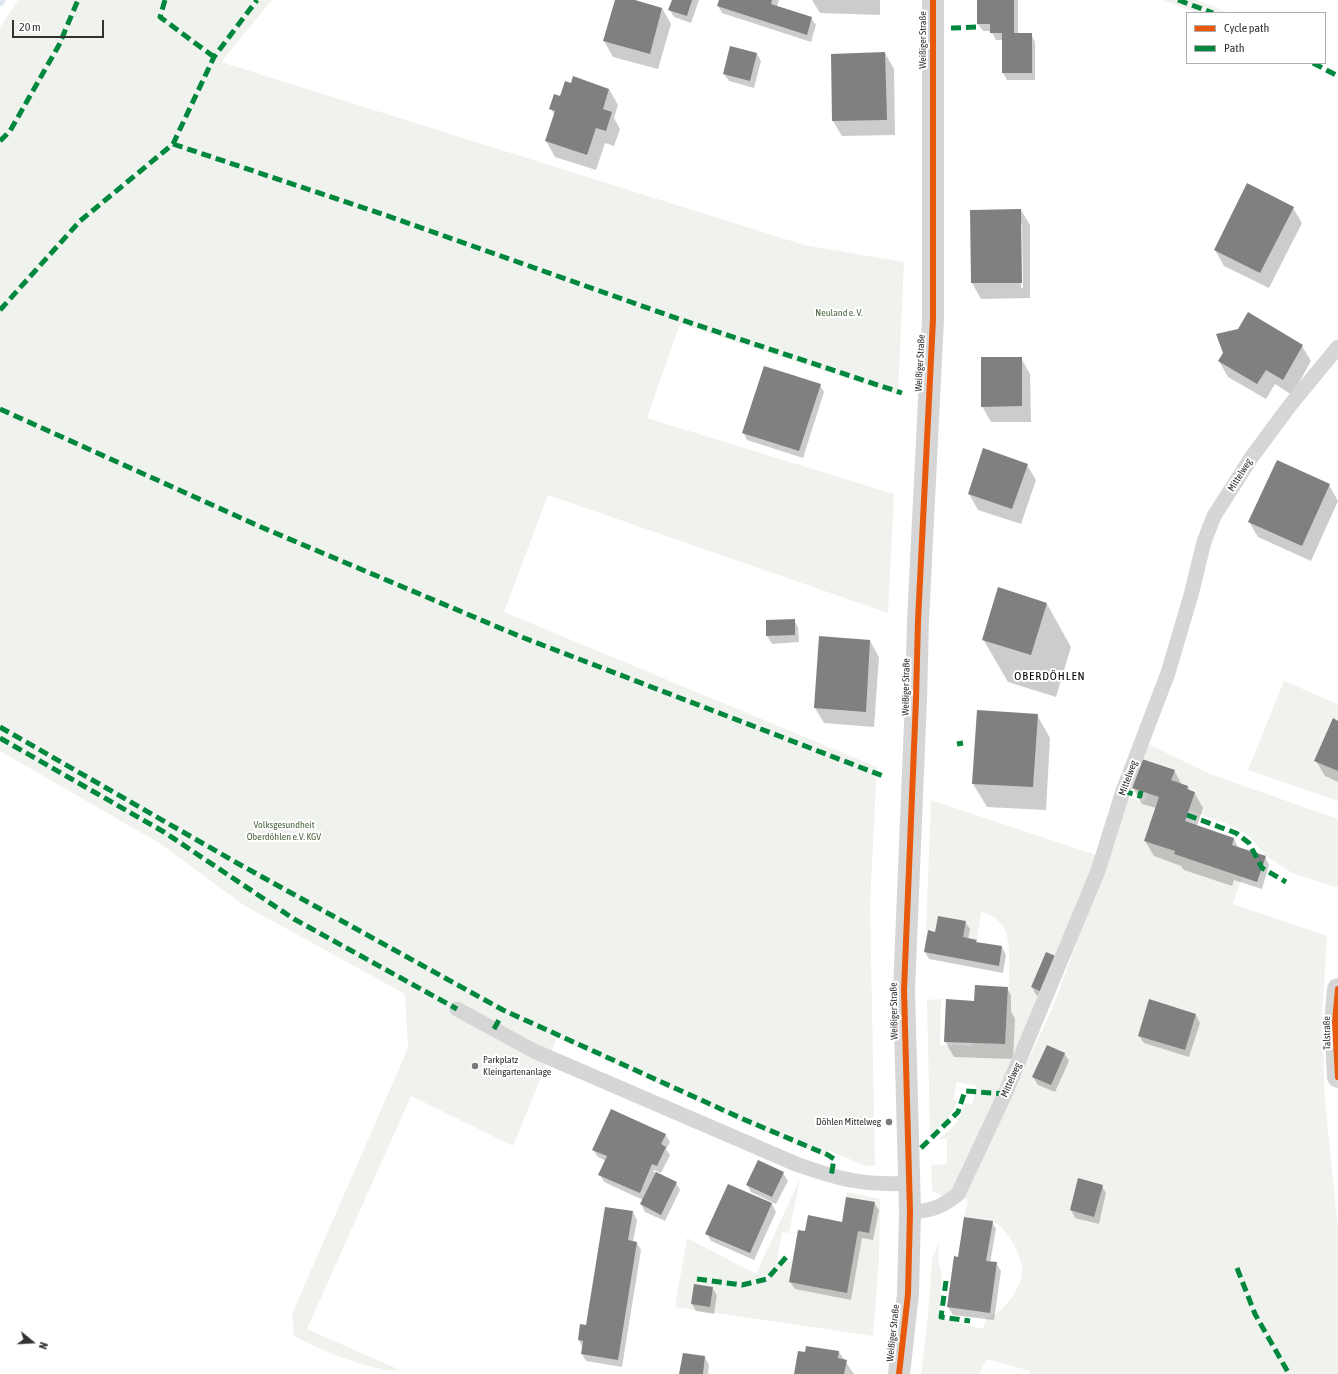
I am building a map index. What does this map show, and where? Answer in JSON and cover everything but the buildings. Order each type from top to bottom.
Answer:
[{"type":"street","name":"Weißiger Straße","points":[[899,1374],[918,1212],[909,1183],[904,990],[918,613],[933,319],[933,0]]},
{"type":"street","name":"Talstraße","points":[[1338,988],[1336,1022],[1338,1077]]},
{"type":"lane","name":"Mittelweg","points":[[918,1212],[946,1203],[958,1194],[1005,1094],[1098,871],[1123,791],[1168,673],[1191,595],[1204,542],[1214,516],[1251,458],[1291,404],[1338,347]]},
{"type":"lane","points":[[457,1009],[534,1051],[796,1164],[831,1177],[872,1184],[909,1183]]},
{"type":"green space","points":[[18,0],[272,0],[221,62],[804,245],[904,262],[898,395],[680,324],[647,418],[894,494],[888,613],[548,495],[504,612],[877,767],[870,904],[875,1165],[866,1166],[830,1151],[827,1157],[746,1124],[557,1038],[513,1146],[411,1096],[307,1329],[400,1370],[377,1368],[346,1359],[294,1336],[292,1314],[408,1048],[405,994],[245,906],[159,843],[0,751],[0,27]]},
{"type":"green space","points":[[1163,0],[1196,0],[1227,12],[1194,12]]},
{"type":"green space","points":[[1284,681],[1338,704],[1338,721],[1333,719],[1315,761],[1338,771],[1338,801],[1248,770]]},
{"type":"green space","points":[[1148,744],[1210,774],[1338,819],[1338,886],[1335,887],[1292,873],[1266,856],[1249,836],[1231,825],[1188,810],[1195,791],[1187,789],[1188,786],[1171,780],[1174,770],[1142,759]]},
{"type":"green space","points":[[1148,793],[1159,797],[1144,841],[1175,851],[1174,854],[1242,877],[1233,904],[1327,936],[1322,1019],[1325,1100],[1338,1229],[1338,1374],[1030,1374],[1031,1371],[986,1359],[980,1374],[921,1374],[928,1315],[932,1259],[939,1242],[938,1259],[942,1277],[939,1318],[983,1329],[986,1318],[997,1313],[1018,1288],[1022,1275],[1022,1269],[1021,1261],[1014,1244],[998,1224],[992,1221],[964,1217],[968,1200],[963,1198],[1052,1009],[1111,851],[1128,798],[1144,802]]},
{"type":"green space","points":[[931,800],[1096,855],[1094,869],[1058,957],[1046,952],[1031,987],[1044,993],[953,1192],[942,1196],[932,1191],[931,1165],[947,1164],[947,1139],[939,1139],[955,1124],[961,1115],[965,1103],[972,1104],[977,1086],[957,1082],[953,1100],[957,1101],[955,1107],[942,1124],[930,1135],[927,1000],[941,999],[940,1045],[972,1046],[973,1043],[1005,1044],[1009,985],[1009,952],[1008,939],[1001,924],[995,918],[981,912],[977,940],[963,937],[966,921],[938,916],[935,932],[926,930]]},
{"type":"green space","points":[[800,1179],[789,1233],[782,1232],[777,1260],[792,1262],[789,1282],[847,1292],[858,1231],[869,1233],[875,1202],[846,1197],[847,1192],[880,1199],[879,1260],[873,1336],[675,1307],[687,1238],[756,1274]]},
{"type":"marked path","points":[[0,141],[10,131],[59,45],[78,0]]},
{"type":"marked path","points":[[165,0],[160,17],[214,57]]},
{"type":"marked path","points":[[0,310],[80,221],[173,144],[214,57],[257,0]]},
{"type":"marked path","points":[[1178,0],[1210,12]]},
{"type":"marked path","points":[[951,28],[979,27]]},
{"type":"marked path","points":[[1315,64],[1338,76]]},
{"type":"marked path","points":[[173,144],[385,215],[679,319],[902,393]]},
{"type":"marked path","points":[[0,409],[261,527],[519,636],[883,776]]},
{"type":"marked path","points":[[0,727],[237,863],[503,1010],[743,1119],[828,1155],[834,1159],[831,1177]]},
{"type":"marked path","points":[[0,738],[164,832],[294,919],[457,1009]]},
{"type":"marked path","points":[[957,744],[963,743]]},
{"type":"marked path","points":[[1123,791],[1140,796],[1141,791]]},
{"type":"marked path","points":[[1187,815],[1236,833],[1249,843],[1262,868],[1286,882]]},
{"type":"marked path","points":[[494,1029],[500,1018]]},
{"type":"marked path","points":[[921,1148],[958,1112],[965,1091],[1005,1094]]},
{"type":"marked path","points":[[697,1279],[742,1285],[767,1279],[788,1255]]},
{"type":"marked path","points":[[1237,1268],[1255,1314],[1289,1374]]},
{"type":"marked path","points":[[946,1281],[941,1317],[970,1321]]},
{"type":"cycle path","points":[[899,1374],[908,1294],[910,1212],[904,990],[918,621],[933,319],[933,0]]},
{"type":"cycle path","points":[[1338,989],[1335,1022],[1338,1077]]},
{"type":"place","name":"Parkplatz Kleingartenanlage","points":[[475,1066]]},
{"type":"place","name":"Döhlen Mittelweg","points":[[889,1122]]},
{"type":"district","name":"OBERDÖHLEN","points":[[1050,676]]},
{"type":"park label","name":"Neuland e. V.","points":[[839,313]]},
{"type":"park label","name":"Volksgesundheit Oberdöhlen e.V. KGV","points":[[284,830]]}]
